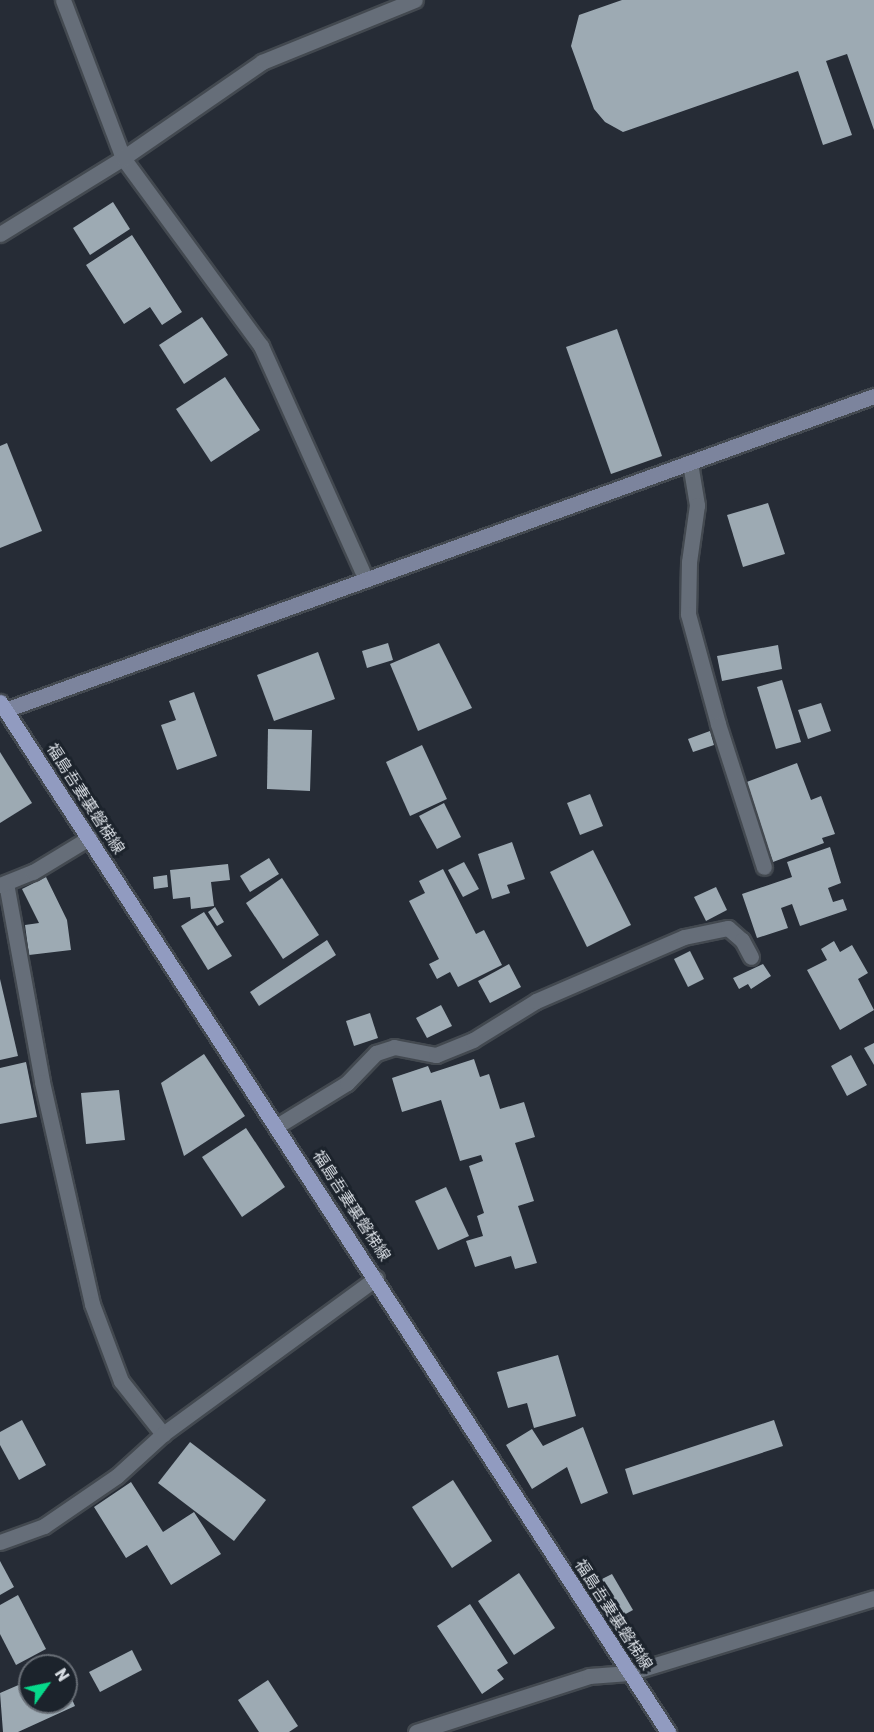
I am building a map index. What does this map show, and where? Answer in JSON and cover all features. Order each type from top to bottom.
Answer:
[{"type":"main road","name":"福島吾妻裏磐梯線","points":[[2,708],[376,1278],[668,1732]]},
{"type":"street","points":[[63,0],[123,158],[261,346],[366,580]]},
{"type":"street","points":[[0,234],[123,158],[262,62],[415,0]]},
{"type":"street","points":[[2,708],[366,580],[874,396]]},
{"type":"street","points":[[690,463],[697,505],[689,562],[688,614],[718,724],[764,867]]},
{"type":"street","points":[[89,838],[33,872],[3,884],[42,1082],[92,1304],[121,1381],[163,1434]]},
{"type":"street","points":[[277,1126],[347,1083],[376,1053],[394,1047],[436,1055],[473,1040],[536,1000],[684,937],[728,928],[742,940],[751,957]]},
{"type":"street","points":[[0,1542],[44,1526],[117,1476],[163,1434],[376,1278]]},
{"type":"street","points":[[416,1732],[589,1676],[629,1673],[874,1598]]},
{"type":"building","points":[[622,0],[874,0],[874,130],[847,54],[826,61],[852,135],[823,145],[798,71],[623,132],[605,122],[594,109],[571,46],[579,15]]},
{"type":"building","points":[[113,202],[130,229],[90,255],[73,228]]},
{"type":"building","points":[[132,235],[182,312],[162,325],[150,307],[124,324],[86,265]]},
{"type":"building","points":[[202,317],[228,355],[184,384],[159,345]]},
{"type":"building","points":[[617,329],[662,456],[611,474],[566,347]]},
{"type":"building","points":[[225,377],[260,430],[211,462],[176,409]]},
{"type":"building","points":[[7,443],[42,531],[0,548],[0,446]]},
{"type":"building","points":[[768,503],[785,554],[743,567],[727,515]]},
{"type":"building","points":[[388,643],[393,660],[367,668],[362,651]]},
{"type":"building","points":[[439,643],[472,708],[418,731],[390,664]]},
{"type":"building","points":[[778,645],[782,669],[722,681],[717,656]]},
{"type":"building","points":[[318,652],[335,699],[274,721],[257,675]]},
{"type":"building","points":[[782,680],[801,742],[776,749],[757,687]]},
{"type":"building","points":[[194,692],[217,756],[177,770],[161,725],[176,720],[169,701]]},
{"type":"building","points":[[821,703],[831,731],[808,739],[798,710]]},
{"type":"building","points":[[268,729],[312,730],[310,791],[267,789]]},
{"type":"building","points":[[710,731],[714,745],[693,752],[688,739]]},
{"type":"building","points":[[422,745],[447,799],[410,816],[386,762]]},
{"type":"building","points":[[0,752],[32,803],[0,823]]},
{"type":"building","points":[[797,763],[811,800],[821,796],[835,834],[822,838],[824,843],[773,862],[744,783]]},
{"type":"building","points":[[590,794],[603,826],[580,835],[567,803]]},
{"type":"building","points":[[444,803],[461,837],[437,849],[419,816]]},
{"type":"building","points":[[512,842],[525,879],[507,885],[510,893],[492,899],[478,854]]},
{"type":"building","points":[[830,847],[841,883],[828,888],[833,902],[843,899],[847,910],[800,926],[792,904],[781,908],[788,928],[757,938],[742,894],[792,877],[787,862]]},
{"type":"building","points":[[593,850],[631,925],[587,947],[550,872]]},
{"type":"building","points":[[269,858],[279,874],[250,892],[240,876]]},
{"type":"building","points":[[464,862],[479,889],[463,897],[448,870]]},
{"type":"building","points":[[228,864],[230,880],[211,882],[214,906],[191,909],[190,897],[173,899],[170,870]]},
{"type":"building","points":[[443,869],[476,934],[484,930],[502,965],[458,987],[450,972],[437,979],[429,964],[439,959],[409,901],[425,893],[419,881]]},
{"type":"building","points":[[167,875],[168,887],[154,889],[153,877]]},
{"type":"building","points":[[46,877],[67,920],[71,950],[29,955],[25,925],[39,923],[22,889]]},
{"type":"building","points":[[282,878],[319,935],[283,959],[246,903]]},
{"type":"building","points":[[716,887],[727,910],[706,921],[694,897]]},
{"type":"building","points":[[215,907],[224,922],[217,926],[208,912]]},
{"type":"building","points":[[204,912],[232,956],[208,970],[181,926]]},
{"type":"building","points":[[327,940],[336,955],[259,1006],[250,992]]},
{"type":"building","points":[[834,941],[840,952],[852,945],[868,973],[858,979],[874,1010],[840,1030],[807,970],[827,960],[821,949]]},
{"type":"building","points":[[690,951],[704,979],[688,987],[674,959]]},
{"type":"building","points":[[509,964],[521,987],[490,1003],[478,981]]},
{"type":"building","points":[[763,964],[771,976],[751,989],[748,984],[739,989],[733,978]]},
{"type":"building","points":[[0,979],[18,1056],[0,1060]]},
{"type":"building","points":[[441,1005],[452,1026],[427,1038],[416,1018]]},
{"type":"building","points":[[370,1013],[378,1038],[354,1046],[346,1021]]},
{"type":"building","points":[[874,1043],[874,1065],[864,1048]]},
{"type":"building","points":[[204,1054],[245,1116],[184,1156],[161,1083]]},
{"type":"building","points":[[851,1055],[867,1085],[847,1096],[831,1066]]},
{"type":"building","points":[[474,1059],[480,1077],[489,1074],[500,1109],[524,1102],[535,1137],[515,1143],[534,1201],[518,1206],[537,1263],[515,1269],[511,1256],[475,1267],[466,1241],[483,1236],[477,1216],[484,1213],[469,1166],[483,1161],[481,1155],[460,1161],[441,1100],[402,1112],[392,1078],[428,1066],[431,1073]]},
{"type":"building","points":[[26,1062],[37,1117],[0,1124],[0,1068]]},
{"type":"building","points":[[119,1090],[125,1140],[86,1144],[81,1093]]},
{"type":"building","points":[[246,1128],[285,1187],[242,1217],[202,1157]]},
{"type":"building","points":[[446,1187],[469,1236],[438,1250],[415,1201]]},
{"type":"building","points":[[558,1355],[576,1416],[534,1428],[527,1403],[508,1408],[497,1372]]},
{"type":"building","points":[[22,1420],[46,1465],[19,1480],[0,1445],[0,1432]]},
{"type":"building","points":[[774,1420],[783,1446],[633,1495],[625,1469]]},
{"type":"building","points":[[583,1427],[608,1493],[581,1504],[567,1467],[532,1489],[506,1445],[532,1429],[543,1446]]},
{"type":"building","points":[[190,1442],[266,1500],[234,1541],[158,1483]]},
{"type":"building","points":[[453,1480],[492,1541],[452,1568],[412,1507]]},
{"type":"building","points":[[131,1482],[163,1532],[194,1512],[221,1554],[171,1585],[147,1545],[126,1558],[94,1507]]},
{"type":"building","points":[[0,1561],[14,1587],[0,1595]]},
{"type":"building","points":[[519,1573],[555,1628],[514,1655],[478,1601]]},
{"type":"building","points":[[612,1574],[633,1610],[620,1617],[600,1580]]},
{"type":"building","points":[[18,1595],[46,1649],[37,1654],[18,1654],[16,1665],[0,1634],[0,1605]]},
{"type":"building","points":[[470,1604],[508,1663],[497,1670],[504,1679],[482,1694],[437,1626]]},
{"type":"building","points":[[132,1650],[142,1670],[100,1692],[89,1672]]},
{"type":"building","points":[[268,1680],[298,1726],[289,1732],[259,1732],[238,1700]]},
{"type":"building","points":[[18,1685],[18,1714],[57,1714],[18,1732],[3,1732],[0,1693]]}]
